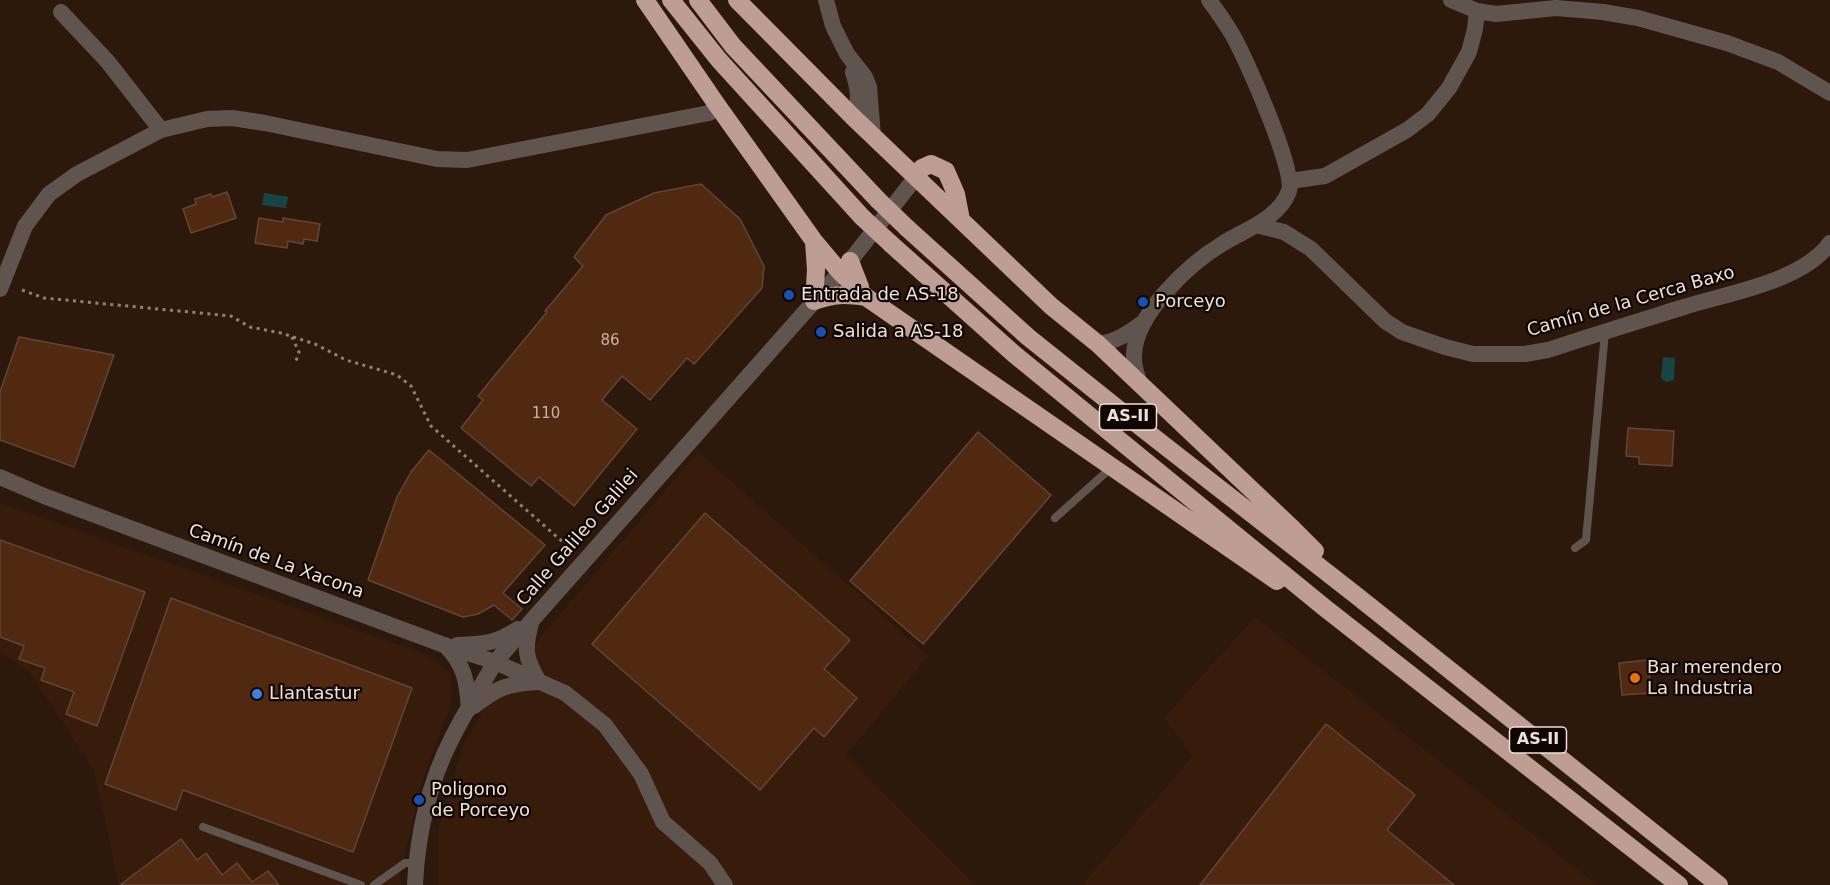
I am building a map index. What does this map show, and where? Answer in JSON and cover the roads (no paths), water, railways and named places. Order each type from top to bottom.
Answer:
[{"type":"highway","points":[[645,0],[814,241],[845,266],[866,297],[1273,579],[1325,608]]},
{"type":"highway","name":"AS-II","points":[[671,0],[719,60],[862,217],[1014,354],[1325,608],[1679,885]]},
{"type":"highway","name":"AS-II","points":[[698,0],[733,46],[878,200],[1028,337],[1719,885]]},
{"type":"highway","points":[[737,0],[916,177],[922,168],[932,164],[946,171],[956,194],[961,220],[1051,306],[1072,333],[1114,359],[1293,529],[1357,596]]},
{"type":"highway","points":[[814,241],[816,270],[814,301],[833,295],[849,294],[866,297]]},
{"type":"street","points":[[1092,345],[1111,342],[1129,333],[1145,320],[1176,279],[1202,256],[1269,216],[1280,206],[1288,192],[1290,181],[1270,118],[1233,35],[1209,0]]},
{"type":"street","points":[[1457,1],[1476,10],[1496,14],[1556,9],[1603,12],[1638,18],[1727,43],[1778,62],[1830,93]]},
{"type":"street","points":[[828,3],[833,26],[847,54],[858,88],[858,108],[853,117]]},
{"type":"street","points":[[1290,181],[1325,176],[1407,130],[1428,114],[1449,88],[1469,52],[1476,29],[1476,10]]},
{"type":"street","points":[[61,12],[108,62],[161,130]]},
{"type":"street","points":[[847,54],[865,77],[869,87],[873,136]]},
{"type":"street","points":[[0,289],[25,226],[50,195],[77,174],[161,130],[207,119],[232,118],[437,159],[467,160],[709,113],[717,105]]},
{"type":"street","name":"Calle Galileo Galilei","points":[[415,885],[416,863],[439,768],[452,738],[495,662],[845,266],[916,177]]},
{"type":"street","name":"Camín de la Cerca Baxo","points":[[1256,225],[1284,232],[1311,249],[1385,321],[1402,332],[1445,347],[1486,355],[1525,354],[1548,350],[1768,283],[1809,262],[1830,243]]},
{"type":"street","points":[[1138,382],[1134,356],[1145,320]]},
{"type":"street","points":[[1114,359],[1124,360],[1134,356]]},
{"type":"street","points":[[0,477],[44,496]]},
{"type":"street","points":[[0,489],[44,496]]},
{"type":"street","name":"Camín de La Xacona","points":[[44,496],[495,662],[565,693],[605,725],[641,774],[663,822],[710,864],[725,885]]},
{"type":"street","points":[[444,645],[484,644],[502,639],[532,621]]},
{"type":"street","points":[[469,709],[490,693],[512,684],[539,682],[529,664],[525,646],[532,621]]},
{"type":"street","points":[[444,645],[458,658],[467,684],[469,709]]},
{"type":"lane","points":[[1575,548],[1586,540],[1605,331]]},
{"type":"lane","points":[[1055,518],[1112,467]]},
{"type":"lane","points":[[203,828],[360,885]]},
{"type":"lane","points":[[374,885],[405,863],[416,863]]},
{"type":"water","points":[[264,193],[288,197],[286,208],[262,205]]},
{"type":"water","points":[[1663,357],[1675,358],[1674,380],[1666,382],[1661,378]]},
{"type":"place","name":"Entrada de AS-18","points":[[789,295]]},
{"type":"place","name":"Porceyo","points":[[1143,302]]},
{"type":"place","name":"Salida a AS-18","points":[[821,332]]},
{"type":"place","name":"Bar merendero La Industria","points":[[1635,678]]},
{"type":"place","name":"Llantastur","points":[[257,694]]},
{"type":"place","name":"Poligono de Porceyo","points":[[419,800]]}]
